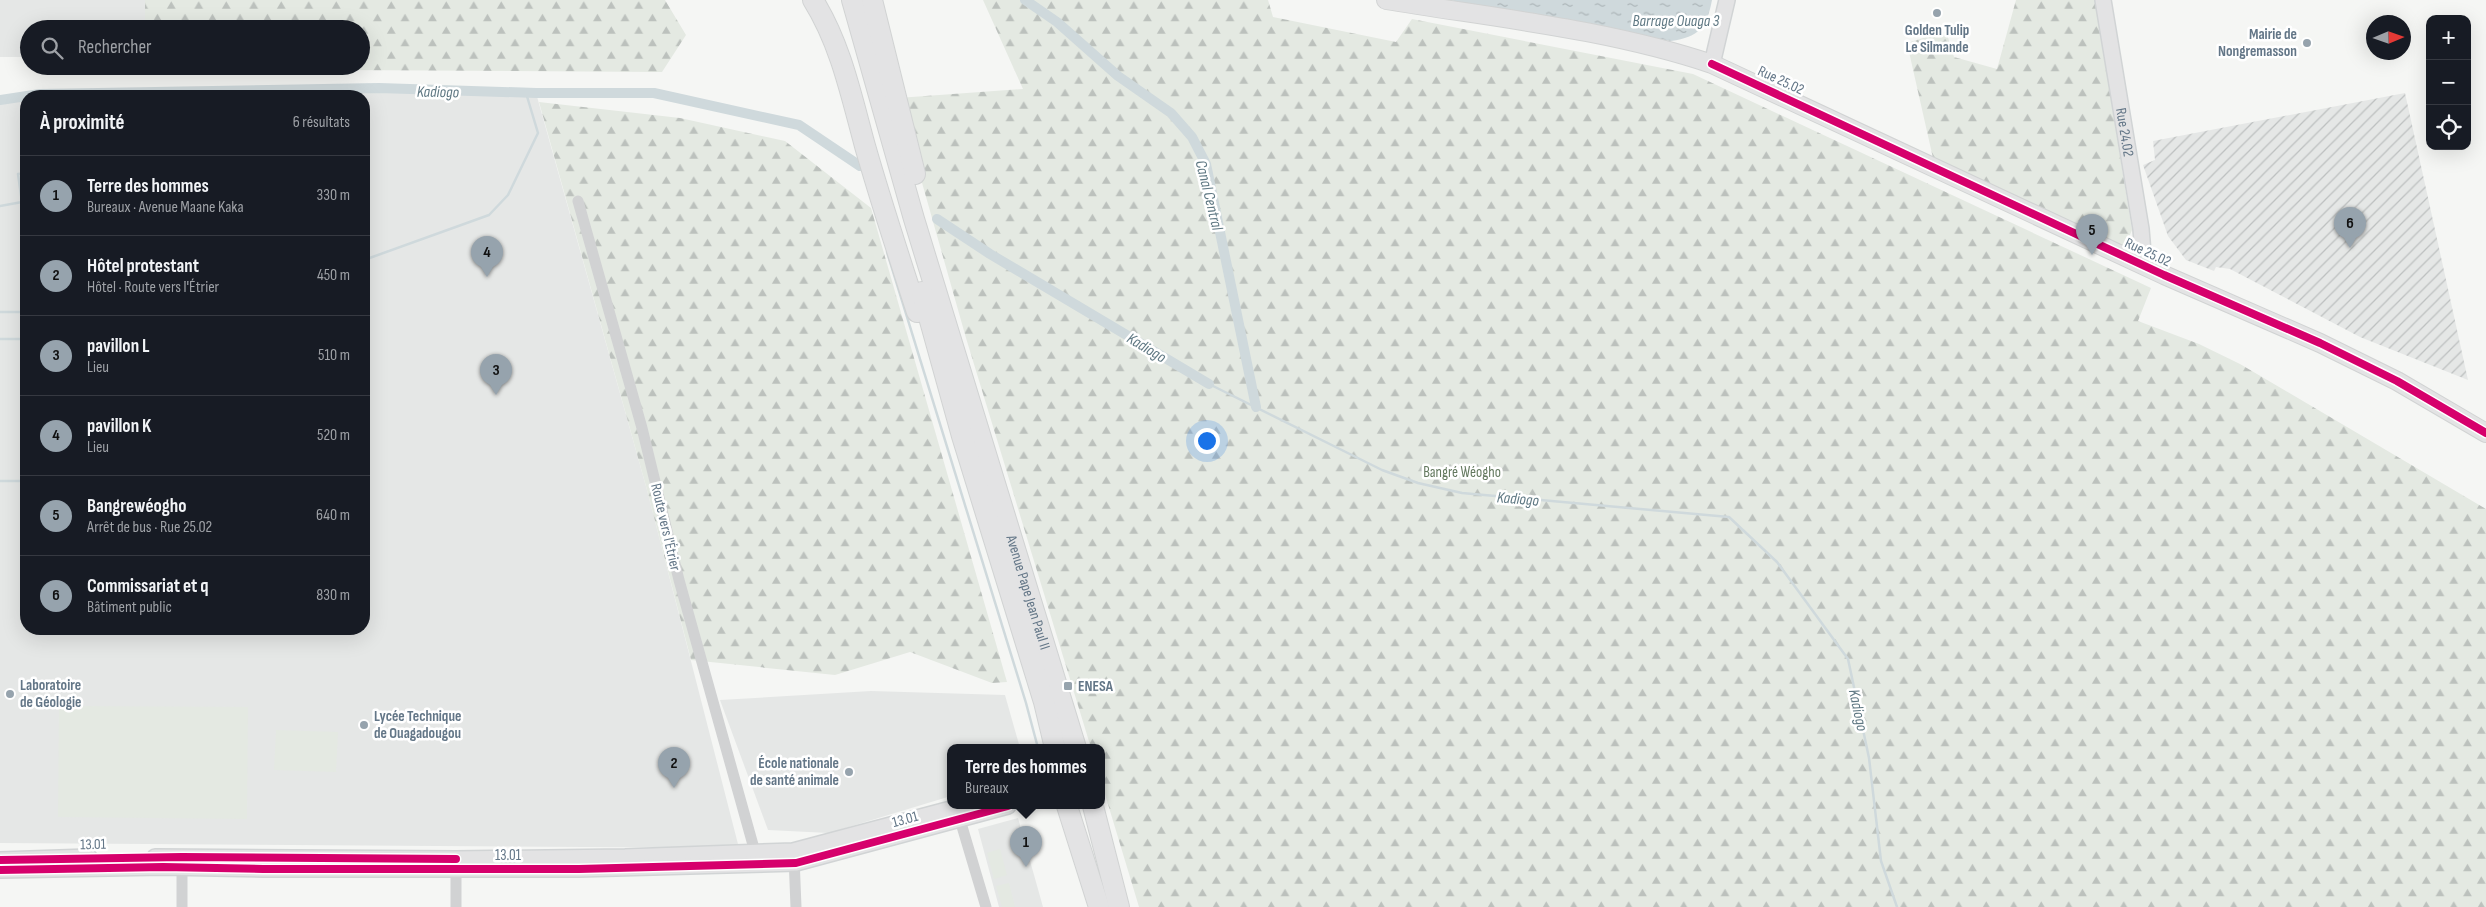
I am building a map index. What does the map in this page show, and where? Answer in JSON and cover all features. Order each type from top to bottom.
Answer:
[{"type":"highway","points":[[813,0],[827,23],[840,53],[884,210],[925,336],[962,436]]},
{"type":"highway","points":[[841,0],[962,436]]},
{"type":"highway","points":[[852,0],[914,219],[982,435]]},
{"type":"highway","points":[[872,0],[982,435]]},
{"type":"highway","name":"Avenue Pape Jean Paul II","points":[[982,435],[1075,744]]},
{"type":"highway","name":"Avenue Pape Jean Paul II","points":[[962,436],[1044,702],[1054,744]]},
{"type":"highway","points":[[1068,809],[1099,907]]},
{"type":"highway","points":[[1093,809],[1119,907]]},
{"type":"main road","name":"Rue 25.02","points":[[1386,0],[1576,31],[1642,44],[1712,64],[2144,265],[2344,355],[2397,381],[2486,433]]},
{"type":"street","points":[[1712,64],[1727,0]]},
{"type":"street","name":"Rue 24.02","points":[[2103,0],[2141,229],[2144,265]]},
{"type":"street","name":"Route vers l'Étrier","points":[[578,201],[642,428],[678,580],[755,852]]},
{"type":"street","points":[[959,810],[986,907]]},
{"type":"street","name":"13.01","points":[[0,860],[456,864],[579,869],[794,857],[959,810]]},
{"type":"street","name":"13.01","points":[[456,864],[755,852],[794,857]]},
{"type":"street","points":[[794,857],[796,907]]},
{"type":"street","points":[[182,862],[182,907]]},
{"type":"street","name":"13.01","points":[[0,870],[182,862]]},
{"type":"street","points":[[456,864],[456,907]]},
{"type":"shaded area","points":[[0,0],[145,0],[145,20],[20,20],[20,57],[0,57]]},
{"type":"shaded area","name":"Lycée Technique de Ouagadougou","points":[[408,88],[536,93],[647,490],[739,848],[0,843],[0,100],[20,97],[20,635],[370,635],[370,90],[285,90]]},
{"type":"shaded area","points":[[2405,93],[2468,380],[2360,337],[2230,269],[2216,267],[2214,271],[2186,260],[2168,236],[2143,165],[2155,160],[2153,141]]},
{"type":"shaded area","name":"École nationale de santé animale","points":[[871,691],[1005,695],[1019,744],[947,744],[947,797],[829,833],[768,830],[720,700]]},
{"type":"shaded area","points":[[1018,818],[1043,907],[999,907],[978,829]]},
{"type":"green space","points":[[145,0],[665,0],[686,35],[662,72],[370,70],[370,20],[145,20]]},
{"type":"green space","name":"Bangré Wéogho","points":[[983,0],[1268,0],[1273,17],[1396,42],[1412,19],[1693,74],[2151,288],[2138,321],[2199,344],[2240,364],[2486,509],[2486,907],[1139,907],[1105,794],[1105,744],[1090,744],[966,338],[898,98],[1023,89]]},
{"type":"green space","points":[[2016,0],[2095,0],[2132,230],[2124,249],[1933,158],[1907,43],[1946,31],[1954,57],[1997,69]]},
{"type":"green space","points":[[539,102],[680,118],[785,141],[871,208],[1007,682],[992,683],[910,652],[835,675],[691,660],[647,490]]},
{"type":"green space","points":[[59,706],[248,707],[247,819],[58,817]]},
{"type":"green space","points":[[276,730],[338,732],[336,772],[274,770]]},
{"type":"green space","points":[[1000,849],[1007,875],[994,879],[987,853]]},
{"type":"green space","points":[[1009,883],[1015,907],[1002,907],[996,886]]},
{"type":"water","name":"Barrage Ouaga 3","points":[[1449,0],[1712,0],[1707,17],[1700,29],[1689,37],[1671,41]]},
{"type":"waterway","name":"Canal Central","points":[[1025,0],[1057,22],[1118,76],[1171,113],[1192,137],[1206,164],[1256,407]]},
{"type":"waterway","name":"Kadiogo","points":[[266,90],[379,88],[536,93],[654,93],[799,125],[860,166]]},
{"type":"waterway","points":[[370,258],[489,215],[508,195],[538,133],[526,93]]},
{"type":"waterway","name":"Kadiogo","points":[[0,100],[20,97]]},
{"type":"waterway","points":[[20,174],[18,174],[20,188]]},
{"type":"waterway","points":[[0,206],[20,202]]},
{"type":"waterway","name":"Kadiogo","points":[[937,219],[990,254],[1209,384]]},
{"type":"waterway","points":[[887,252],[1037,744]]},
{"type":"waterway","points":[[0,312],[20,312]]},
{"type":"waterway","points":[[0,339],[20,339]]},
{"type":"waterway","name":"Kadiogo","points":[[1209,384],[1382,470],[1418,483],[1462,493],[1729,517],[1777,562],[1848,659],[1869,758],[1881,861],[1897,907]]},
{"type":"waterway","points":[[0,481],[20,481]]},
{"type":"cycle path","points":[[1712,64],[2164,275],[2320,343],[2397,381],[2486,433]]},
{"type":"cycle path","points":[[0,870],[163,867],[263,869],[579,869],[796,863],[997,809]]},
{"type":"cycle path","points":[[0,860],[182,857],[456,859]]},
{"type":"place","name":"Golden Tulip Le Silmande","points":[[1937,13]]},
{"type":"place","name":"Mairie de Nongremasson","points":[[2307,43]]},
{"type":"place","name":"Commissariat et q","points":[[2350,248]]},
{"type":"place","name":"Bangrewéogho","points":[[2092,255]]},
{"type":"place","name":"pavillon K","points":[[487,277]]},
{"type":"place","name":"pavillon L","points":[[496,395]]},
{"type":"place","name":"ENESA","points":[[1068,686]]},
{"type":"place","name":"Laboratoire de Géologie","points":[[10,694]]},
{"type":"place","name":"Lycée Technique de Ouagadougou","points":[[364,725]]},
{"type":"place","name":"École nationale de santé animale","points":[[849,772]]},
{"type":"place","name":"Hôtel protestant","points":[[674,788]]},
{"type":"place","name":"Terre des hommes","points":[[1026,867]]}]
